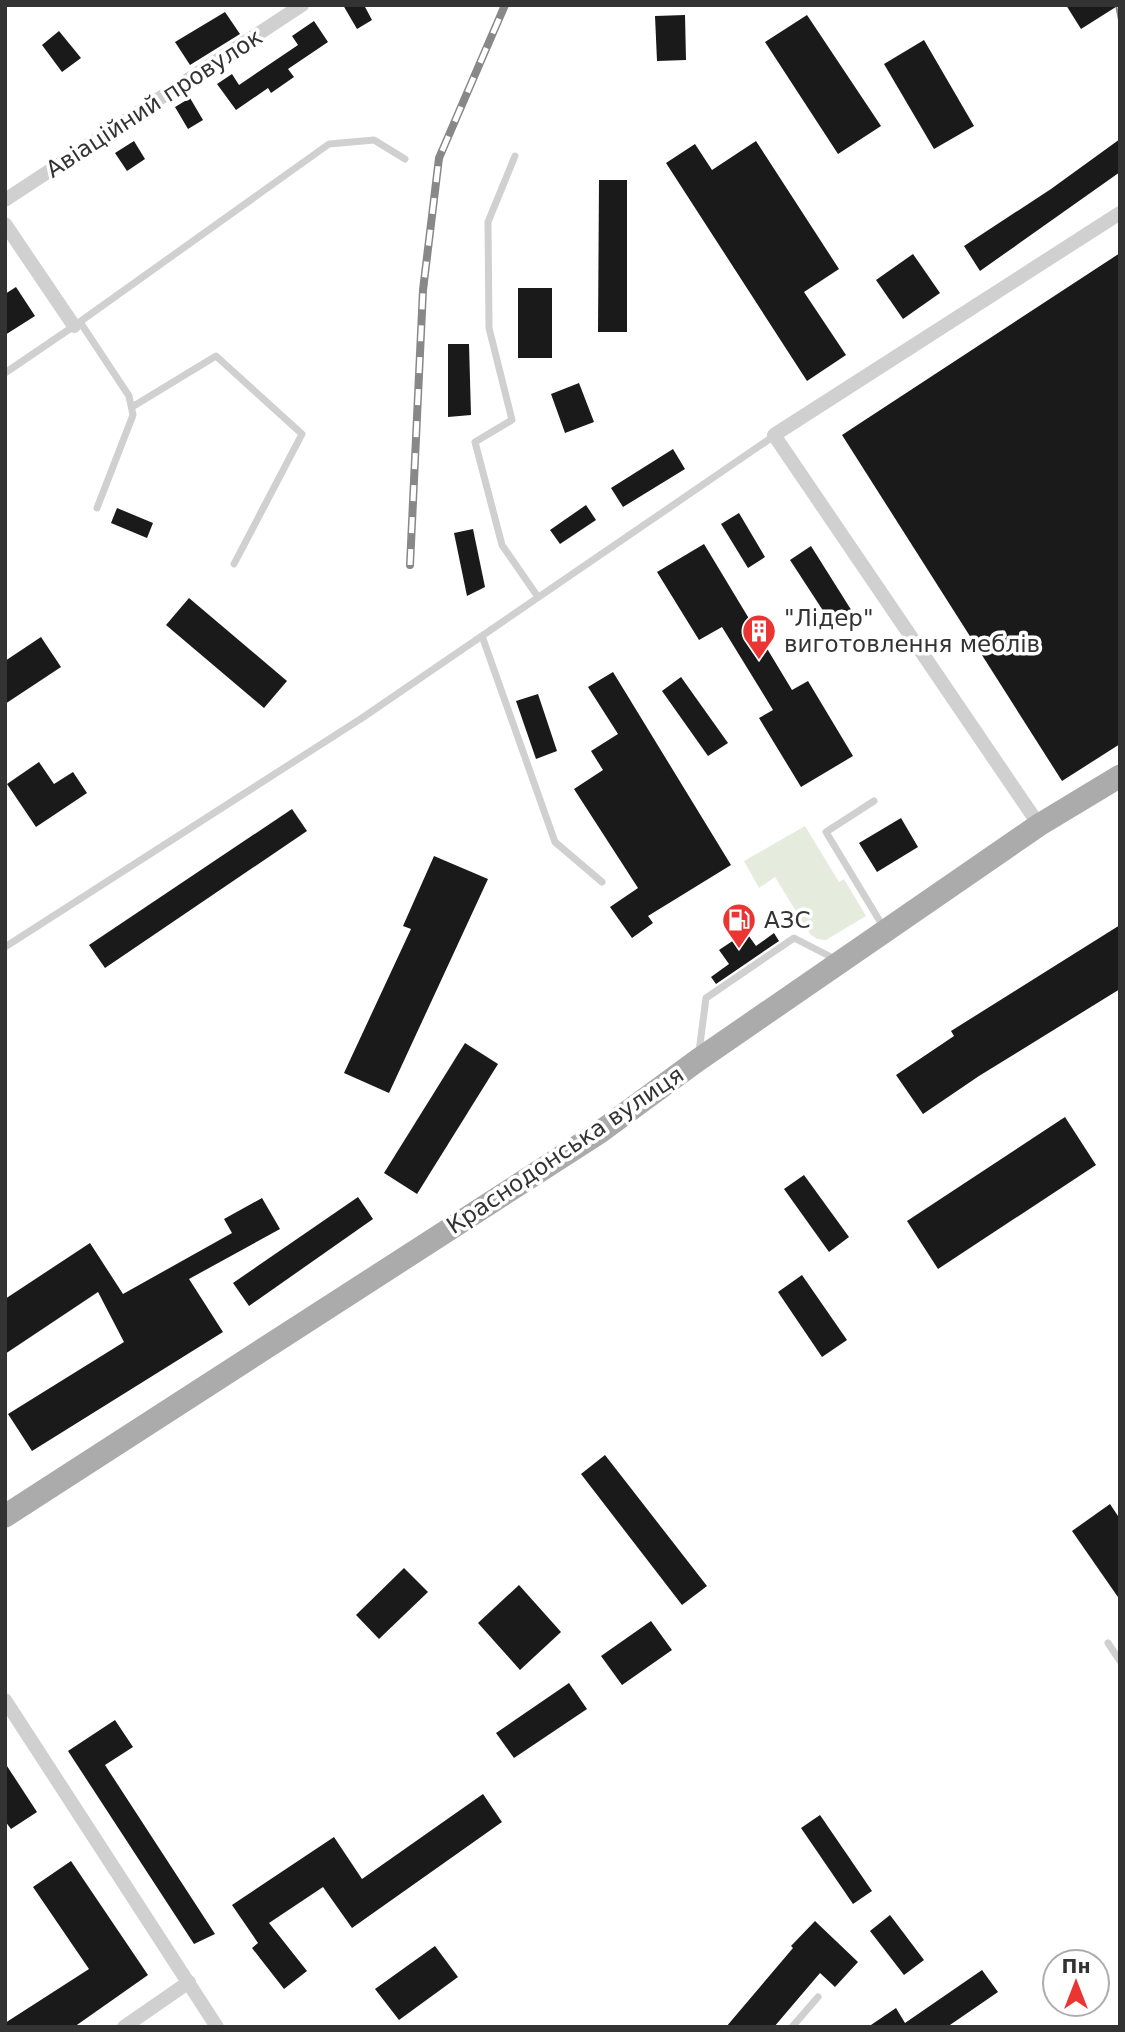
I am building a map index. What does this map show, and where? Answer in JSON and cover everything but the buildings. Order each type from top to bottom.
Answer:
[{"type":"main road","name":"Краснодонська вулиця","points":[[5,1516],[600,1132],[698,1060],[1039,825],[1120,776]]},
{"type":"street","name":"Авіаційний провулок","points":[[5,200],[302,5]]},
{"type":"street","points":[[1039,825],[774,435],[1120,213]]},
{"type":"street","points":[[5,224],[77,324]]},
{"type":"street","points":[[5,1700],[217,2027]]},
{"type":"street","points":[[124,2027],[189,1982]]},
{"type":"lane","points":[[5,373],[328,144],[374,140],[405,159]]},
{"type":"lane","points":[[514,156],[488,222],[489,328],[512,420],[475,442],[502,545],[538,597]]},
{"type":"lane","points":[[77,324],[130,396],[133,415],[97,508]]},
{"type":"lane","points":[[132,407],[216,356],[302,434],[234,564]]},
{"type":"lane","points":[[5,947],[362,718],[774,435]]},
{"type":"lane","points":[[482,636],[555,842],[602,882]]},
{"type":"lane","points":[[874,801],[826,832],[886,932]]},
{"type":"lane","points":[[698,1060],[706,998],[794,938],[841,962]]},
{"type":"lane","points":[[1108,1643],[1120,1661]]},
{"type":"lane","points":[[792,2027],[818,1997]]},
{"type":"shaded area","points":[[805,826],[839,882],[844,879],[866,916],[826,940],[817,939],[810,934],[775,877],[759,888],[744,861]]},
{"type":"tram line","points":[[1116,5],[1120,25]]},
{"type":"railway","points":[[410,565],[423,290],[439,158],[505,5]]},
{"type":"place","name":"\"Лідер\" виготовлення меблів","points":[[759,661]]},
{"type":"place","name":"АЗС","points":[[739,950]]}]
